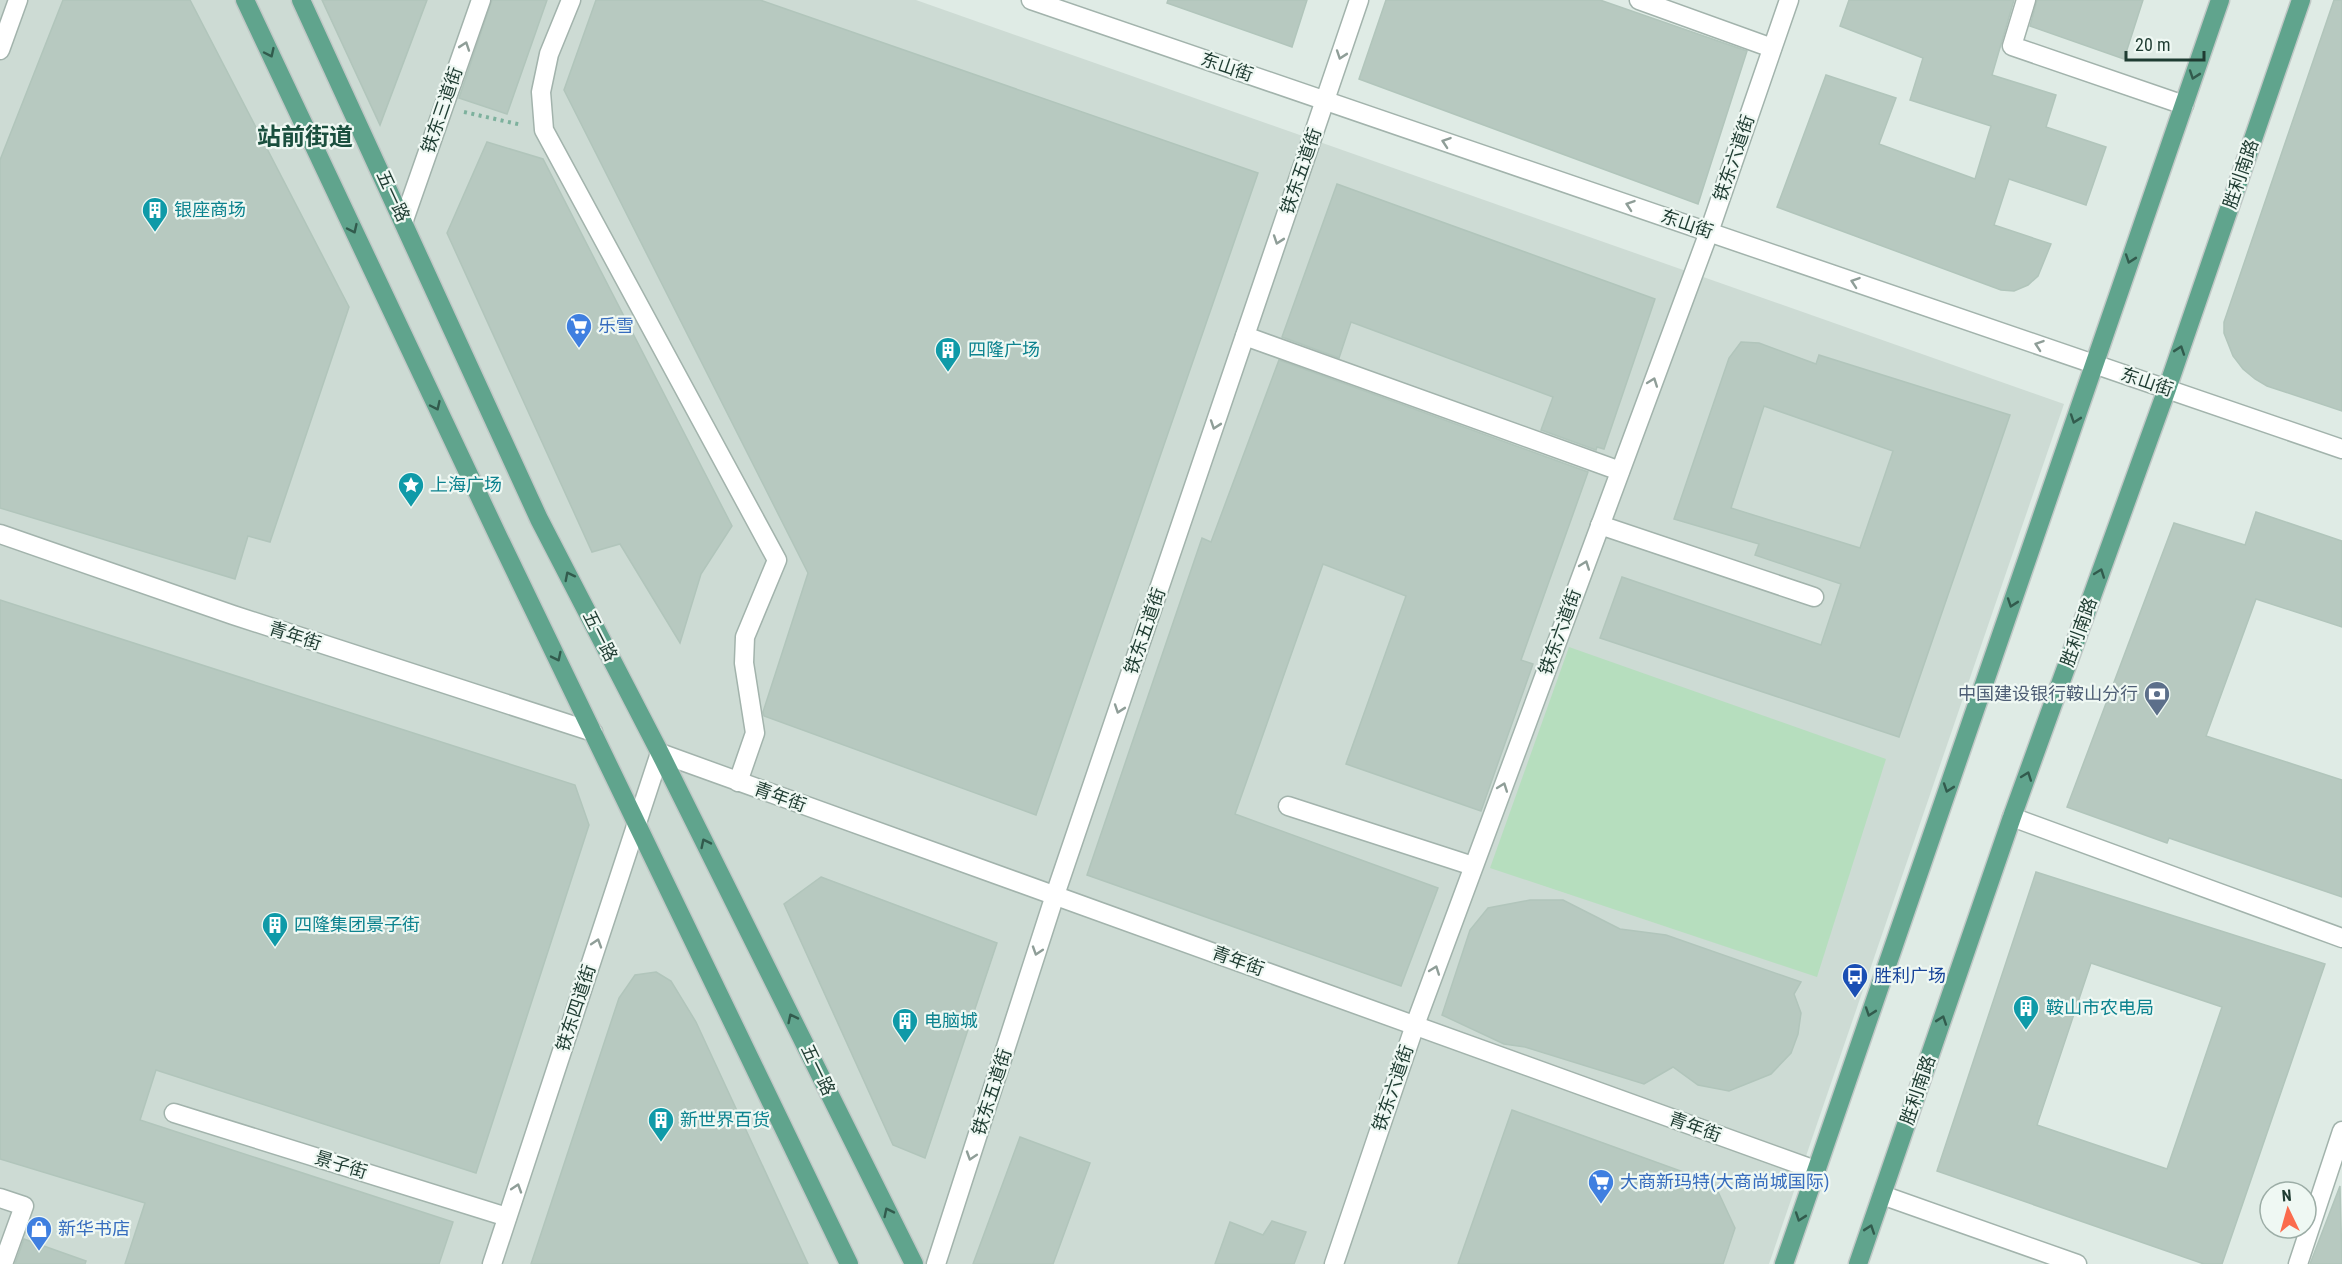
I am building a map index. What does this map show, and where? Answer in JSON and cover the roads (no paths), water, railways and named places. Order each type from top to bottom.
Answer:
[{"type":"main road","points":[[245,0],[592,732],[849,1264]]},
{"type":"main road","name":"五一路","points":[[302,0],[539,519],[660,753],[914,1264]]},
{"type":"main road","points":[[1784,1264],[2220,0]]},
{"type":"main road","name":"胜利南路","points":[[1858,1264],[2012,817],[2167,389],[2301,0]]},
{"type":"street","points":[[0,50],[18,0]]},
{"type":"street","name":"铁东三道街","points":[[404,220],[481,0]]},
{"type":"street","points":[[571,0],[549,54],[541,92],[544,130],[777,560],[745,637],[744,663],[755,733],[738,782]]},
{"type":"street","name":"东山街","points":[[1032,0],[2342,449]]},
{"type":"street","name":"铁东五道街","points":[[936,1264],[1055,895],[1359,0]]},
{"type":"street","points":[[1639,0],[1772,48]]},
{"type":"street","name":"铁东六道街","points":[[1334,1264],[1415,1025],[1709,232],[1789,0]]},
{"type":"street","points":[[2026,0],[2012,46],[2184,105]]},
{"type":"street","points":[[1245,336],[1620,471]]},
{"type":"street","points":[[1600,525],[1814,597]]},
{"type":"street","name":"青年街","points":[[0,534],[233,615],[592,732]]},
{"type":"street","name":"青年街","points":[[660,753],[1815,1170]]},
{"type":"street","name":"铁东四道街","points":[[492,1264],[660,753]]},
{"type":"street","points":[[1288,806],[1473,866]]},
{"type":"street","points":[[2012,817],[2342,938]]},
{"type":"street","name":"景子街","points":[[174,1113],[507,1217]]},
{"type":"street","points":[[2298,1264],[2342,1131]]},
{"type":"street","points":[[1882,1194],[2077,1264]]},
{"type":"street","points":[[0,1198],[24,1206],[3,1264]]},
{"type":"place","name":"银座商场","points":[[155,233]]},
{"type":"place","name":"乐雪","points":[[579,349]]},
{"type":"place","name":"四隆广场","points":[[948,373]]},
{"type":"place","name":"上海广场","points":[[411,508]]},
{"type":"place","name":"中国建设银行鞍山分行","points":[[2157,717]]},
{"type":"place","name":"四隆集团景子街","points":[[275,948]]},
{"type":"place","name":"胜利广场","points":[[1855,999]]},
{"type":"place","name":"鞍山市农电局","points":[[2026,1031]]},
{"type":"place","name":"电脑城","points":[[905,1044]]},
{"type":"place","name":"新世界百货","points":[[661,1143]]},
{"type":"place","name":"大商新玛特(大商尚城国际)","points":[[1601,1205]]},
{"type":"place","name":"新华书店","points":[[39,1252]]},
{"type":"district","name":"站前街道","points":[[305,137]]}]
